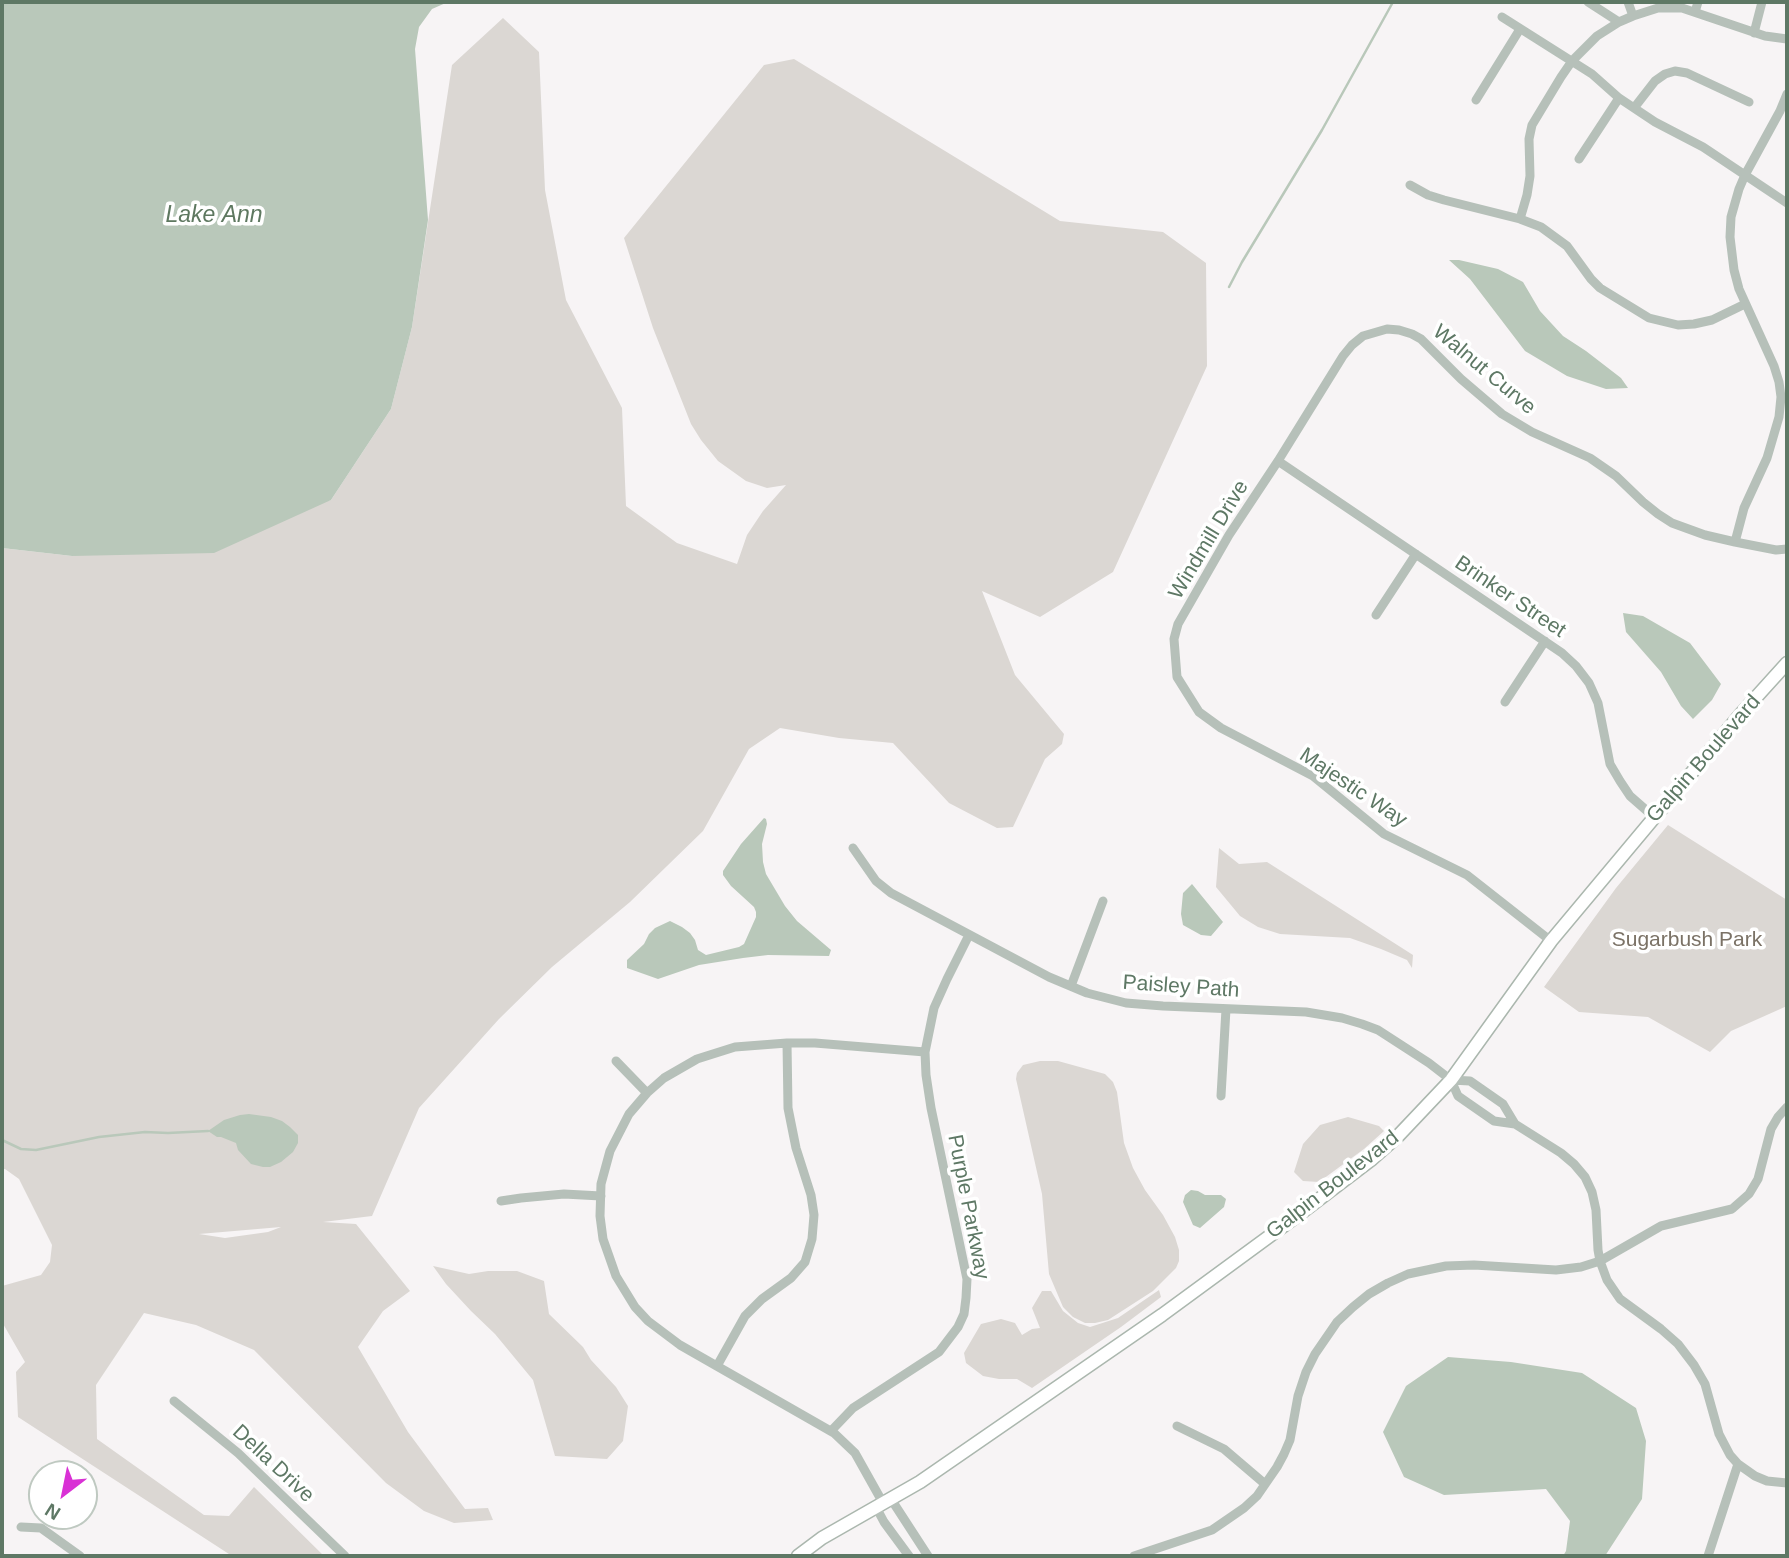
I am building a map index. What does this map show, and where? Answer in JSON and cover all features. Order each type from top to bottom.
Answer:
[{"type":"street","points":[[1588,2],[1619,22]]},
{"type":"street","points":[[1628,2],[1633,16]]},
{"type":"street","points":[[1695,12],[1698,2]]},
{"type":"street","points":[[1754,33],[1762,2]]},
{"type":"street","points":[[1520,219],[1530,176],[1529,139],[1532,125],[1572,61],[1597,36],[1633,16],[1658,8],[1682,8],[1754,33],[1787,39]]},
{"type":"street","points":[[1502,18],[1592,74],[1619,98],[1655,122],[1703,147],[1787,203]]},
{"type":"street","points":[[1476,100],[1520,29]]},
{"type":"street","points":[[1634,108],[1655,81],[1675,71],[1687,73],[1749,102]]},
{"type":"street","points":[[1735,542],[1744,508],[1768,458],[1779,417],[1781,397],[1774,366],[1745,303],[1734,270],[1731,218],[1745,175],[1787,94]]},
{"type":"street","points":[[1579,159],[1619,98]]},
{"type":"street","points":[[1410,185],[1428,195],[1541,227],[1567,246],[1600,288],[1649,318],[1678,325],[1694,324],[1712,320],[1745,303]]},
{"type":"street","name":"Walnut Curve","points":[[1278,461],[1352,345],[1363,336],[1375,332],[1399,330],[1412,334],[1428,345],[1461,379],[1502,414],[1532,432],[1590,458],[1616,476],[1658,514],[1688,530],[1776,550],[1787,549]]},
{"type":"street","name":"Brinker Street","points":[[1278,461],[1545,641],[1576,666],[1589,683],[1598,703],[1611,765],[1630,796],[1654,817]]},
{"type":"street","name":"Windmill Drive","points":[[1174,639],[1178,624],[1229,535],[1278,461]]},
{"type":"street","points":[[1376,615],[1416,554]]},
{"type":"street","name":"Majestic Way","points":[[1174,639],[1177,677],[1199,712],[1221,728],[1313,776],[1384,834],[1467,875],[1550,941]]},
{"type":"street","points":[[1505,702],[1545,641]]},
{"type":"street","name":"Galpin Boulevard","points":[[798,1556],[821,1539],[920,1482],[1110,1351],[1297,1216],[1398,1136],[1451,1080],[1550,941],[1787,663]]},
{"type":"street","name":"Paisley Path","points":[[853,848],[872,875],[891,893],[1070,986],[1126,1003],[1315,1013],[1342,1018],[1378,1030],[1451,1080]]},
{"type":"street","points":[[1070,986],[1103,901]]},
{"type":"street","name":"Purple Parkway","points":[[831,1431],[853,1408],[939,1352],[958,1327],[964,1314],[967,1279],[931,1108],[925,1052],[937,1001],[969,935]]},
{"type":"street","points":[[1221,1096],[1226,1009]]},
{"type":"street","points":[[717,1366],[745,1316],[812,1257],[814,1214],[811,1195],[790,1126],[787,1096],[788,1043]]},
{"type":"street","points":[[925,1052],[788,1043],[735,1047],[678,1069],[647,1093],[629,1114],[614,1141],[607,1159],[600,1216],[605,1247],[616,1276],[648,1321],[680,1345],[841,1438],[855,1453],[884,1503],[925,1549],[928,1556]]},
{"type":"street","points":[[616,1061],[647,1093]]},
{"type":"street","points":[[1515,1124],[1503,1104],[1492,1096],[1470,1081],[1451,1080],[1458,1096],[1493,1121],[1515,1124],[1561,1153],[1585,1177],[1596,1210],[1600,1261],[1607,1280],[1620,1299],[1678,1344],[1694,1365],[1705,1384],[1719,1434],[1738,1464],[1767,1481],[1787,1483]]},
{"type":"street","points":[[1134,1556],[1212,1530],[1244,1508],[1277,1467],[1290,1440],[1298,1396],[1315,1354],[1337,1322],[1369,1294],[1408,1275],[1446,1266],[1556,1270],[1581,1267],[1600,1261],[1661,1226],[1732,1209],[1749,1194],[1758,1179],[1771,1129],[1787,1107]]},
{"type":"street","points":[[501,1201],[564,1194],[601,1196]]},
{"type":"street","name":"Della Drive","points":[[174,1401],[238,1453],[345,1556]]},
{"type":"street","points":[[1177,1426],[1224,1449],[1265,1484]]},
{"type":"street","points":[[1708,1556],[1738,1464]]},
{"type":"street","points":[[884,1503],[884,1522],[909,1556]]},
{"type":"street","points":[[21,1527],[41,1528],[80,1556]]},
{"type":"green space","points":[[503,18],[539,52],[545,190],[566,300],[622,408],[626,506],[677,543],[737,564],[747,535],[763,511],[786,485],[767,488],[746,481],[718,461],[701,440],[691,424],[653,328],[624,238],[764,65],[794,59],[1060,221],[1163,232],[1206,263],[1207,366],[1113,572],[1040,617],[982,591],[1015,675],[1064,734],[1062,744],[1045,759],[1013,827],[997,828],[949,803],[893,743],[839,738],[780,728],[749,749],[703,831],[630,902],[552,967],[499,1019],[419,1108],[372,1216],[323,1222],[356,1224],[410,1291],[383,1311],[358,1347],[408,1432],[465,1509],[488,1508],[493,1520],[454,1523],[424,1511],[386,1483],[254,1350],[196,1325],[144,1313],[96,1385],[97,1439],[204,1515],[229,1516],[254,1487],[324,1556],[232,1556],[98,1469],[98,1460],[84,1460],[18,1417],[16,1372],[25,1362],[2,1322],[2,1286],[41,1275],[50,1262],[52,1245],[19,1179],[2,1169],[2,548],[72,556],[331,500],[391,409],[412,327],[452,65]],"holes":[[[281,1227],[268,1232],[225,1238],[199,1234]]]},
{"type":"green space","name":"Sugarbush Park","points":[[1668,825],[1787,900],[1787,1006],[1731,1031],[1710,1052],[1648,1017],[1579,1012],[1544,987],[1616,888]]},
{"type":"green space","points":[[1219,848],[1239,864],[1267,862],[1413,955],[1412,968],[1407,960],[1350,938],[1280,934],[1258,927],[1240,916],[1216,887]]},
{"type":"green space","points":[[1058,1061],[1105,1074],[1113,1082],[1117,1092],[1124,1143],[1133,1168],[1163,1215],[1179,1250],[1176,1268],[1153,1291],[1108,1320],[1085,1323],[1073,1317],[1063,1307],[1049,1274],[1042,1194],[1016,1079],[1023,1065]]},
{"type":"green space","points":[[1348,1117],[1379,1126],[1384,1131],[1319,1182],[1303,1181],[1294,1172],[1303,1144],[1320,1125]]},
{"type":"green space","points":[[433,1266],[469,1274],[517,1271],[544,1281],[549,1314],[583,1347],[628,1406],[623,1441],[607,1459],[555,1456],[533,1380]]},
{"type":"green space","points":[[1159,1290],[1161,1297],[1032,1388],[1017,1379],[983,1376],[966,1363],[964,1353],[981,1324],[1001,1319],[1015,1323],[1022,1335],[1040,1328],[1032,1308],[1042,1291],[1051,1291],[1063,1311],[1078,1323],[1090,1327],[1118,1318]]},
{"type":"water","name":"Lake Ann","points":[[2,2],[448,2],[432,9],[419,27],[415,49],[428,220],[412,327],[391,409],[331,500],[214,553],[72,556],[2,548]]},
{"type":"water","points":[[1449,260],[1498,269],[1523,282],[1540,311],[1563,336],[1621,378],[1628,388],[1606,389],[1567,376],[1525,351],[1470,279]]},
{"type":"water","points":[[1623,613],[1643,616],[1690,643],[1721,684],[1712,700],[1693,719],[1681,706],[1661,672],[1626,632]]},
{"type":"water","points":[[764,818],[767,824],[762,844],[766,874],[797,921],[831,950],[829,956],[768,955],[743,958],[699,965],[658,979],[627,968],[627,960],[644,944],[649,934],[670,921],[690,933],[698,950],[706,955],[744,944],[756,912],[731,886],[723,871],[741,844]]},
{"type":"water","points":[[1192,884],[1223,922],[1211,936],[1201,935],[1183,925],[1183,893]]},
{"type":"water","points":[[249,1114],[271,1117],[290,1127],[298,1135],[298,1143],[293,1152],[281,1162],[263,1167],[251,1164],[238,1150],[236,1143],[208,1131],[224,1120]]},
{"type":"water","points":[[1191,1190],[1205,1195],[1221,1195],[1226,1199],[1224,1207],[1200,1228],[1193,1225],[1183,1202],[1185,1195]]},
{"type":"water","points":[[1448,1357],[1511,1362],[1582,1373],[1636,1408],[1646,1441],[1642,1499],[1605,1556],[1563,1556],[1570,1521],[1546,1489],[1444,1495],[1404,1477],[1383,1432],[1406,1386]]},
{"type":"waterway","points":[[1229,287],[1322,130],[1393,2]]},
{"type":"waterway","points":[[2,1140],[21,1149],[36,1150],[99,1137],[145,1132],[208,1131]]}]
